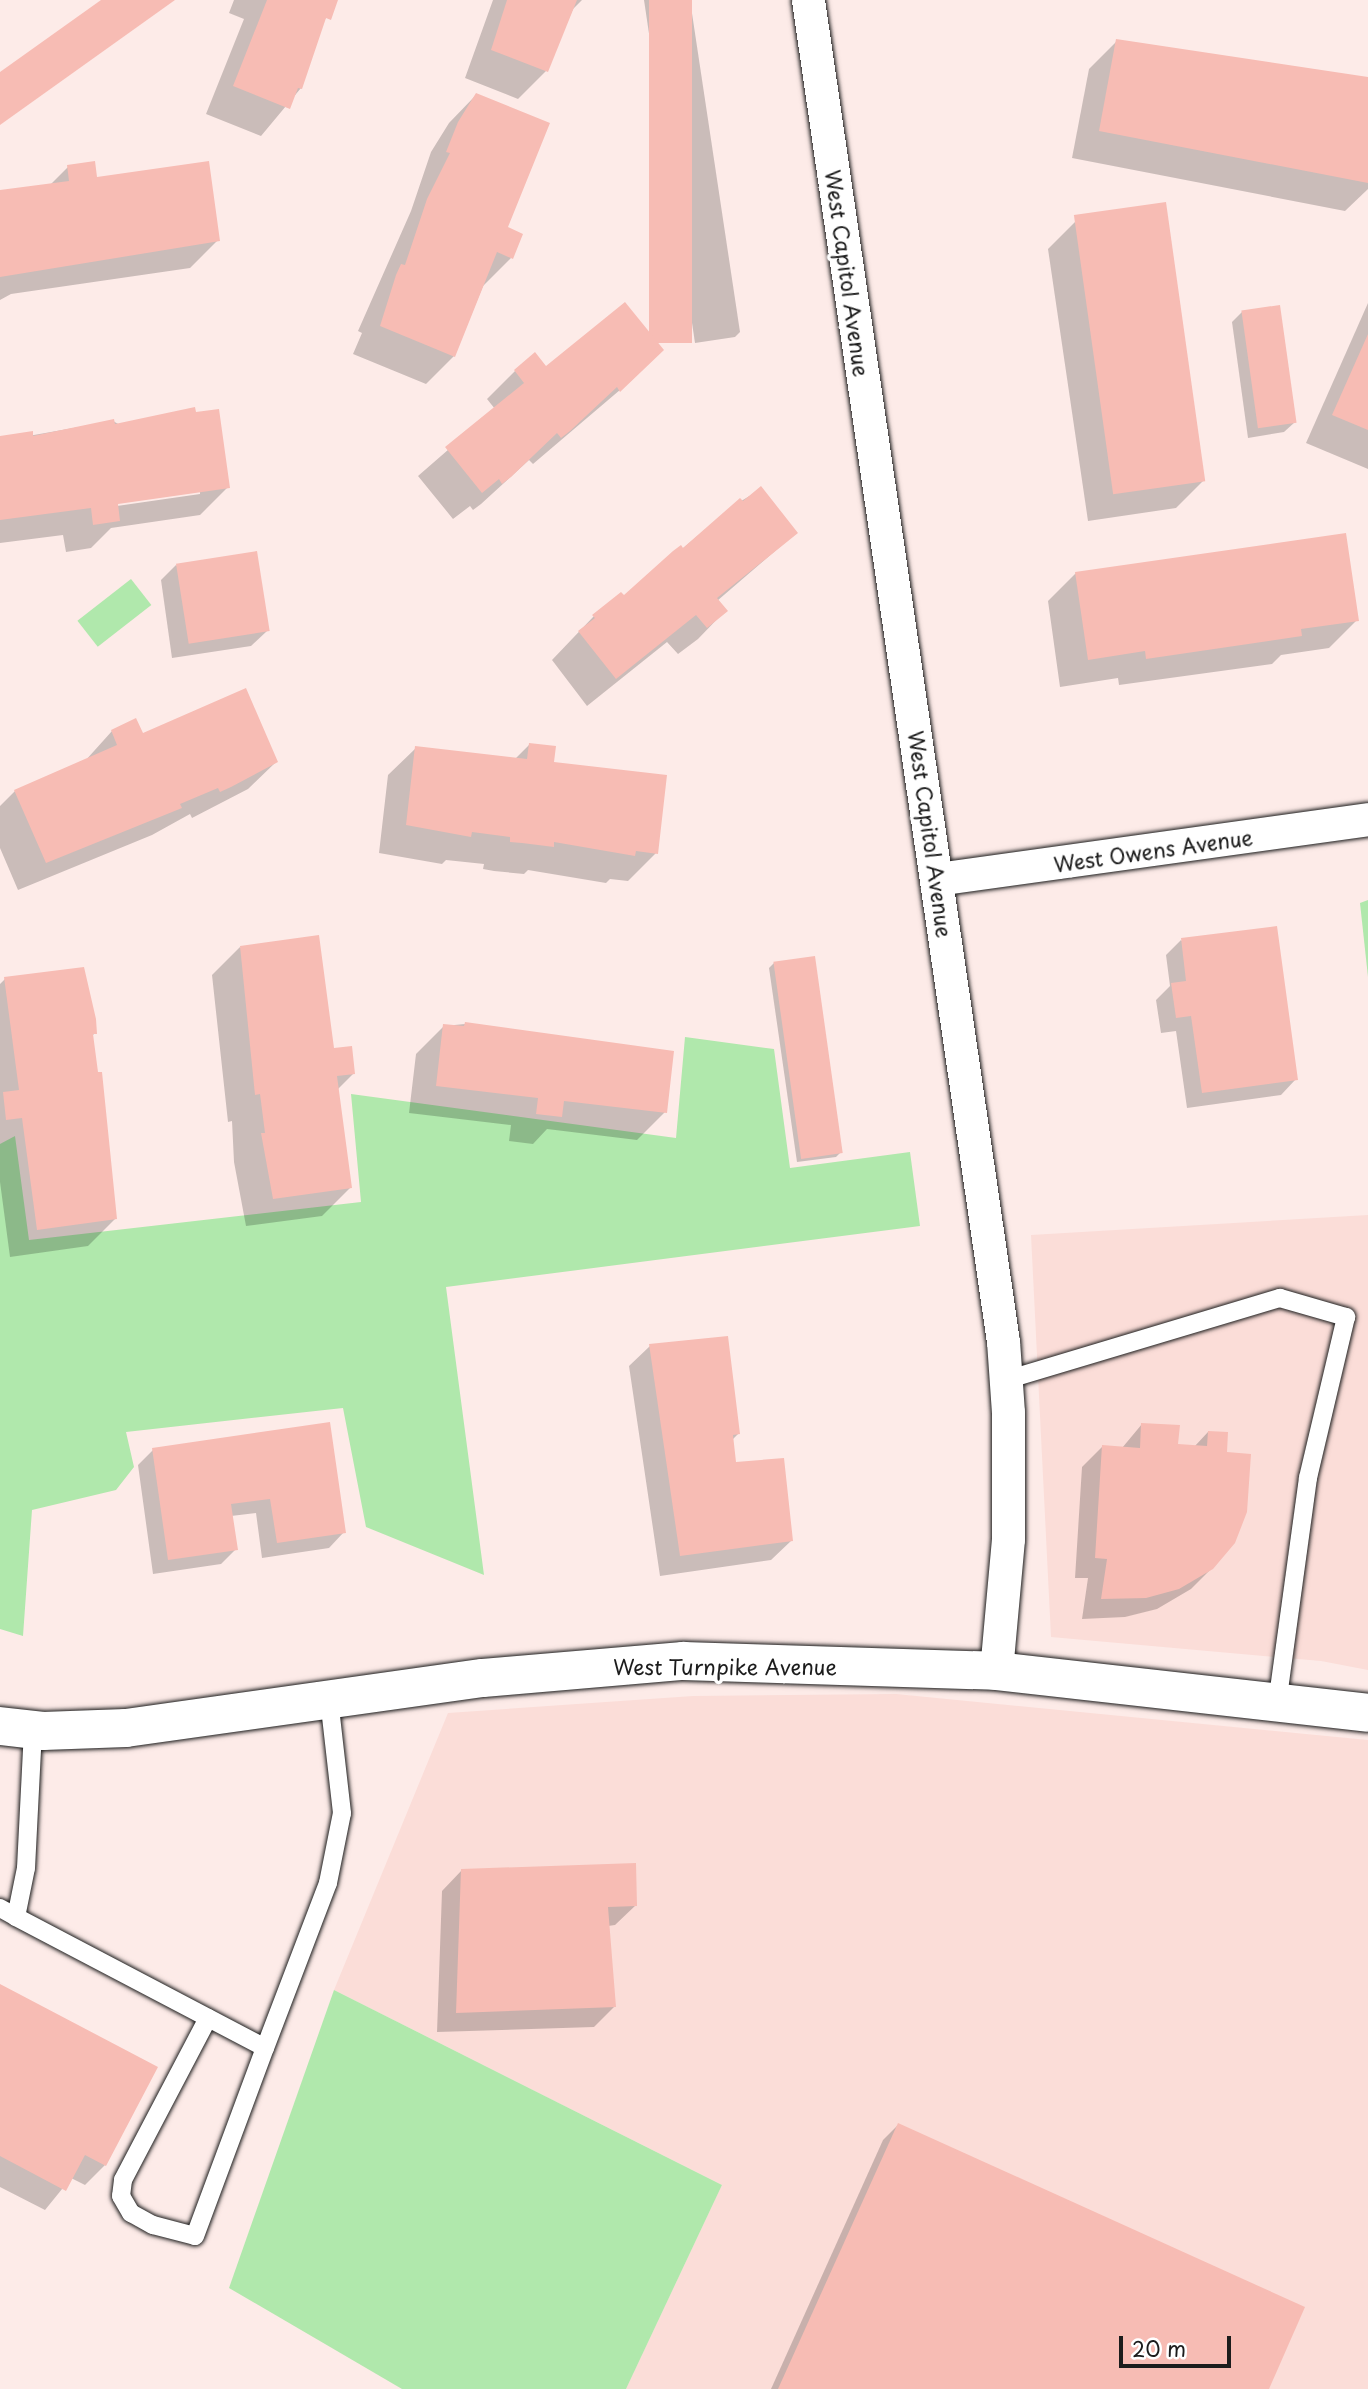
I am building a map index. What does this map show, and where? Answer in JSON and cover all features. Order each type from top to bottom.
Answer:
[{"type":"street","name":"West Capitol Avenue","points":[[808,0],[937,879],[1006,1380],[1008,1539],[996,1671]]},
{"type":"street","name":"West Owens Avenue","points":[[937,879],[1368,819]]},
{"type":"street","name":"West Turnpike Avenue","points":[[16,1728],[126,1728],[606,1664],[740,1661],[996,1671],[1368,1713]]},
{"type":"lane","points":[[1006,1380],[1280,1298],[1346,1317],[1308,1478],[1277,1703]]},
{"type":"lane","points":[[208,2018],[123,2180],[121,2196],[131,2213],[153,2225],[195,2236],[328,1883],[342,1814],[329,1699]]},
{"type":"lane","points":[[16,1728],[26,1868],[16,1917]]},
{"type":"lane","points":[[0,1908],[265,2049]]},
{"type":"shaded area","points":[[1368,1215],[1368,1670],[1321,1661],[1051,1637],[1031,1235]]},
{"type":"shaded area","points":[[896,1694],[1368,1740],[1368,2389],[626,2389],[722,2185],[334,1990],[448,1713],[693,1696]]},
{"type":"green space","points":[[131,579],[151,605],[98,647],[77,621]]},
{"type":"green space","points":[[1368,900],[1368,977],[1360,903]]},
{"type":"green space","points":[[685,1037],[774,1049],[790,1168],[910,1152],[920,1226],[446,1287],[484,1575],[366,1527],[343,1408],[126,1432],[134,1467],[116,1490],[32,1510],[23,1636],[0,1629],[0,1144],[15,1136],[29,1240],[361,1202],[351,1094],[676,1138]]},
{"type":"green space","points":[[334,1990],[722,2185],[626,2389],[402,2389],[229,2288]]},
{"type":"building","points":[[101,0],[175,0],[0,125],[0,72]]},
{"type":"building","points":[[267,0],[338,0],[331,20],[326,18],[302,89],[298,88],[290,109],[233,86]]},
{"type":"building","points":[[507,0],[577,0],[548,72],[491,50]]},
{"type":"building","points":[[649,0],[692,0],[692,343],[649,343]]},
{"type":"building","points":[[1116,39],[1368,77],[1368,183],[1099,131]]},
{"type":"building","points":[[476,93],[550,123],[508,227],[523,234],[513,259],[497,252],[455,357],[380,326],[396,275],[401,264],[405,265],[427,199],[450,153],[446,152],[458,122]]},
{"type":"building","points":[[95,161],[97,177],[209,161],[220,241],[0,277],[0,190],[69,181],[67,165]]},
{"type":"building","points":[[1166,202],[1205,481],[1113,494],[1074,215]]},
{"type":"building","points":[[625,302],[664,350],[620,392],[617,387],[570,431],[561,438],[557,433],[511,477],[502,484],[499,479],[482,493],[445,447],[524,383],[514,370],[535,352],[546,366]]},
{"type":"building","points":[[1280,305],[1297,423],[1258,428],[1241,310]]},
{"type":"building","points":[[1368,334],[1368,430],[1332,415]]},
{"type":"building","points":[[195,407],[196,412],[219,409],[230,488],[118,504],[120,521],[93,525],[91,508],[0,520],[0,436],[33,431],[33,436],[114,419],[115,424]]},
{"type":"building","points":[[761,486],[798,533],[717,598],[728,611],[707,628],[696,615],[616,679],[578,631],[595,618],[592,615],[621,592],[624,595],[673,551],[681,545],[683,548],[740,498],[743,501]]},
{"type":"building","points":[[1346,533],[1359,621],[1301,629],[1302,636],[1146,659],[1145,651],[1088,660],[1075,572]]},
{"type":"building","points":[[257,551],[270,631],[189,644],[176,564]]},
{"type":"building","points":[[246,688],[278,762],[220,792],[218,788],[180,804],[182,808],[46,863],[14,790],[117,745],[111,730],[136,718],[143,733]]},
{"type":"building","points":[[529,743],[556,746],[554,762],[667,775],[658,854],[636,851],[635,856],[554,842],[554,847],[510,842],[510,837],[472,832],[471,837],[406,825],[415,746],[527,759]]},
{"type":"building","points":[[1277,926],[1298,1080],[1202,1093],[1191,1016],[1176,1018],[1171,983],[1186,981],[1181,938]]},
{"type":"building","points":[[319,935],[334,1048],[352,1046],[355,1074],[337,1076],[352,1188],[273,1199],[261,1133],[265,1133],[260,1094],[255,1095],[240,946]]},
{"type":"building","points":[[815,956],[843,1153],[801,1159],[773,962]]},
{"type":"building","points":[[84,967],[96,1019],[97,1034],[93,1034],[98,1072],[102,1072],[117,1219],[37,1230],[22,1118],[6,1120],[3,1092],[19,1090],[4,977]]},
{"type":"building","points":[[465,1022],[674,1051],[667,1113],[564,1101],[562,1117],[536,1114],[538,1098],[436,1086],[443,1024],[464,1026]]},
{"type":"building","points":[[728,1336],[740,1434],[733,1435],[736,1462],[784,1458],[793,1541],[680,1556],[649,1344]]},
{"type":"building","points":[[330,1422],[346,1533],[277,1543],[270,1499],[231,1504],[238,1550],[168,1560],[152,1448]]},
{"type":"building","points":[[1141,1423],[1180,1425],[1178,1444],[1207,1446],[1208,1431],[1228,1432],[1227,1452],[1251,1454],[1247,1512],[1235,1543],[1213,1569],[1179,1589],[1146,1598],[1101,1599],[1107,1559],[1095,1558],[1102,1445],[1140,1448]]},
{"type":"building","points":[[636,1863],[637,1906],[608,1907],[616,2007],[456,2013],[461,1869]]},
{"type":"building","points":[[0,1984],[158,2067],[106,2166],[85,2155],[66,2191],[0,2156]]},
{"type":"building","points":[[898,2123],[1305,2307],[1269,2389],[778,2389]]}]
